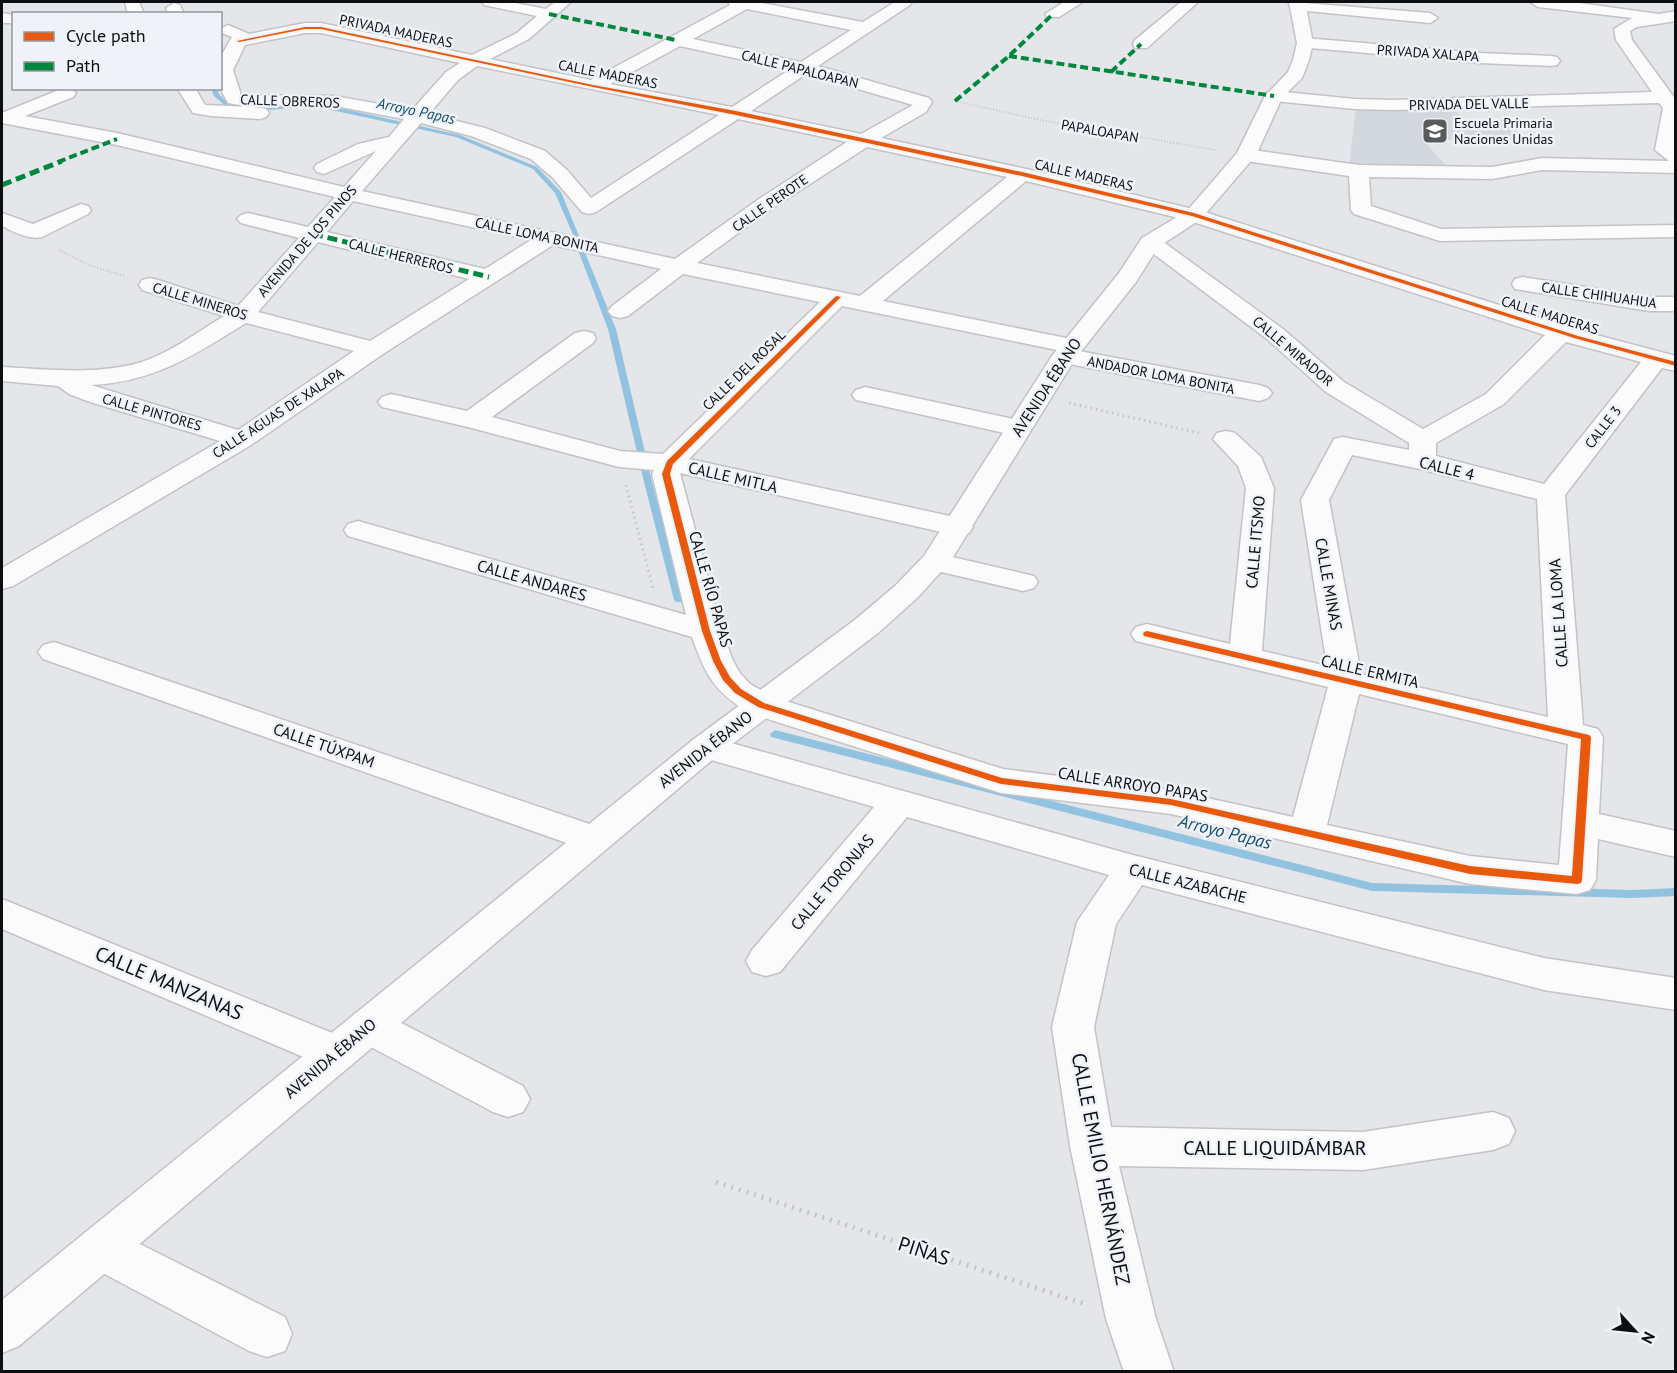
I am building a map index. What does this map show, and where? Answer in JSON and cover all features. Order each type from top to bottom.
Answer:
[{"type":"street","points":[[489,2],[549,14]]},
{"type":"street","name":"AVENIDA DE LOS PINOS","points":[[2,374],[65,379],[105,377],[143,370],[175,356],[243,315],[452,76],[473,61],[523,36],[564,2]]},
{"type":"street","points":[[593,86],[742,2],[866,28]]},
{"type":"street","points":[[736,113],[905,2]]},
{"type":"street","points":[[1053,14],[1075,2]]},
{"type":"street","points":[[1141,45],[1190,2]]},
{"type":"street","points":[[1297,3],[1430,18]]},
{"type":"street","name":"AVENIDA ÉBANO","points":[[2,1330],[706,747],[867,626],[906,592],[934,562],[959,527],[1067,351],[1128,277],[1150,243],[1194,215],[1246,155],[1274,96],[1296,74],[1305,44],[1297,3]]},
{"type":"street","points":[[1536,9],[1570,12],[1575,6],[1670,16]]},
{"type":"street","points":[[1670,16],[1632,23],[1622,29],[1624,40],[1672,108],[1665,150],[1676,157]]},
{"type":"street","name":"PRIVADA MADERAS","points":[[239,41],[313,27],[473,61]]},
{"type":"street","points":[[222,29],[235,31],[241,35],[239,41]]},
{"type":"street","name":"CALLE PAPALOAPAN","points":[[676,40],[805,68],[923,102]]},
{"type":"street","name":"CALLE OBREROS","points":[[239,41],[225,61],[224,81],[234,99],[253,102],[335,100],[406,127]]},
{"type":"street","name":"PRIVADA XALAPA","points":[[1305,44],[1480,58],[1551,61]]},
{"type":"street","name":"CALLE MADERAS","points":[[473,61],[736,113],[1022,174],[1194,215],[1561,333],[1665,362]]},
{"type":"street","name":"CALLE OBREROS","points":[[187,90],[199,109],[211,111],[334,116],[406,127],[478,132],[537,155],[560,174],[589,208],[736,113]]},
{"type":"street","points":[[3,119],[67,93]]},
{"type":"street","name":"PRIVADA DEL VALLE","points":[[1274,96],[1355,104],[1392,105],[1664,97]]},
{"type":"street","name":"CALLE PEROTE","points":[[620,311],[678,266],[861,140],[920,108],[923,102]]},
{"type":"street","name":"CALLE LOMA BONITA","points":[[3,119],[117,139],[348,194],[678,266],[866,303],[1067,351]]},
{"type":"street","points":[[324,168],[406,127]]},
{"type":"street","points":[[1246,155],[1359,171],[1492,173],[1542,164],[1676,167]]},
{"type":"street","points":[[1359,171],[1361,210],[1440,235],[1676,231]]},
{"type":"street","points":[[866,303],[1022,174]]},
{"type":"street","points":[[2,219],[34,232],[81,210]]},
{"type":"street","name":"CALLE HERREROS","points":[[248,219],[489,277]]},
{"type":"street","name":"CALLE AGUAS DE XALAPA","points":[[2,580],[242,439],[374,349],[550,238]]},
{"type":"street","name":"CALLE MIRADOR","points":[[1150,243],[1275,334],[1335,387],[1423,451]]},
{"type":"street","name":"CALLE CHIHUAHUA","points":[[1523,284],[1649,304],[1676,304]]},
{"type":"street","name":"CALLE MINEROS","points":[[150,285],[243,315],[374,349]]},
{"type":"street","name":"CALLE DEL ROSAL","points":[[644,462],[838,297]]},
{"type":"street","points":[[1423,451],[1494,399],[1561,333]]},
{"type":"street","points":[[472,420],[584,338]]},
{"type":"street","name":"ANDADOR LOMA BONITA","points":[[1067,351],[1259,393]]},
{"type":"street","name":"CALLE 3","points":[[1551,494],[1665,362]]},
{"type":"street","name":"CALLE PINTORES","points":[[65,379],[78,389],[99,398],[242,439]]},
{"type":"street","points":[[865,395],[1018,428]]},
{"type":"street","name":"CALLE MITLA","points":[[391,402],[644,462],[959,527]]},
{"type":"street","name":"CALLE ITSMO","points":[[1226,439],[1251,463],[1260,488],[1245,658]]},
{"type":"street","name":"CALLE 4","points":[[1343,445],[1423,451],[1551,494]]},
{"type":"street","name":"CALLE MINAS","points":[[1307,833],[1346,681],[1315,500],[1343,445]]},
{"type":"street","name":"CALLE RÍO PAPAS","points":[[644,462],[666,474],[667,486],[706,631],[717,661],[726,678],[738,691],[761,705]]},
{"type":"street","name":"CALLE LA LOMA","points":[[1551,494],[1576,735],[1582,823],[1577,880]]},
{"type":"street","name":"CALLE ANDARES","points":[[358,530],[706,631]]},
{"type":"street","points":[[934,562],[1023,582]]},
{"type":"street","name":"CALLE ERMITA","points":[[1147,634],[1576,735]]},
{"type":"street","name":"CALLE TÚXPAM","points":[[54,652],[594,839]]},
{"type":"street","name":"CALLE ARROYO PAPAS","points":[[761,705],[1001,781],[1171,802],[1470,870],[1577,880]]},
{"type":"street","name":"CALLE AZABACHE","points":[[706,747],[1132,869],[1544,974],[1676,994]]},
{"type":"street","name":"CALLE TORONJAS","points":[[766,961],[898,803]]},
{"type":"street","points":[[1582,823],[1676,844]]},
{"type":"street","name":"CALLE EMILIO HERNÁNDEZ","points":[[1132,869],[1097,922],[1073,1027],[1092,1146],[1131,1319],[1149,1371]]},
{"type":"street","name":"CALLE MANZANAS","points":[[2,913],[336,1053]]},
{"type":"street","points":[[369,1026],[508,1099]]},
{"type":"street","name":"CALLE LIQUIDÁMBAR","points":[[1092,1146],[1363,1151],[1493,1131]]},
{"type":"street","points":[[101,1248],[267,1334]]},
{"type":"path","points":[[1039,396],[1226,439]]},
{"type":"path","points":[[644,462],[661,618]]},
{"type":"shaded area","name":"Escuela Primaria Naciones Unidas","points":[[1356,108],[1453,108],[1467,122],[1509,122],[1526,140],[1423,140],[1450,170],[1349,166]]},
{"type":"waterway","name":"Arroyo Papas","points":[[215,90],[216,95],[229,107],[246,110],[322,106],[458,136],[535,168],[558,192],[576,236]]},
{"type":"waterway","name":"Arroyo Papas","points":[[581,250],[612,329],[679,600]]},
{"type":"waterway","name":"Arroyo Papas","points":[[775,734],[1372,887],[1632,894],[1676,892]]},
{"type":"marked path","points":[[549,14],[676,40]]},
{"type":"marked path","points":[[955,101],[1009,56],[1053,14]]},
{"type":"marked path","points":[[1111,72],[1141,44]]},
{"type":"marked path","points":[[1009,56],[1274,96]]},
{"type":"marked path","points":[[2,185],[117,139]]},
{"type":"marked path","points":[[313,234],[489,277]]},
{"type":"cycle path","points":[[239,41],[305,28],[321,28],[1022,174],[1194,215],[1576,337],[1676,364]]},
{"type":"cycle path","points":[[838,297],[670,463],[666,474],[706,631],[726,678],[738,691],[761,705],[1001,781],[1171,802],[1470,870],[1577,880],[1586,737],[1147,634]]},
{"type":"place","name":"Escuela Primaria Naciones Unidas","points":[[1435,131]]}]
